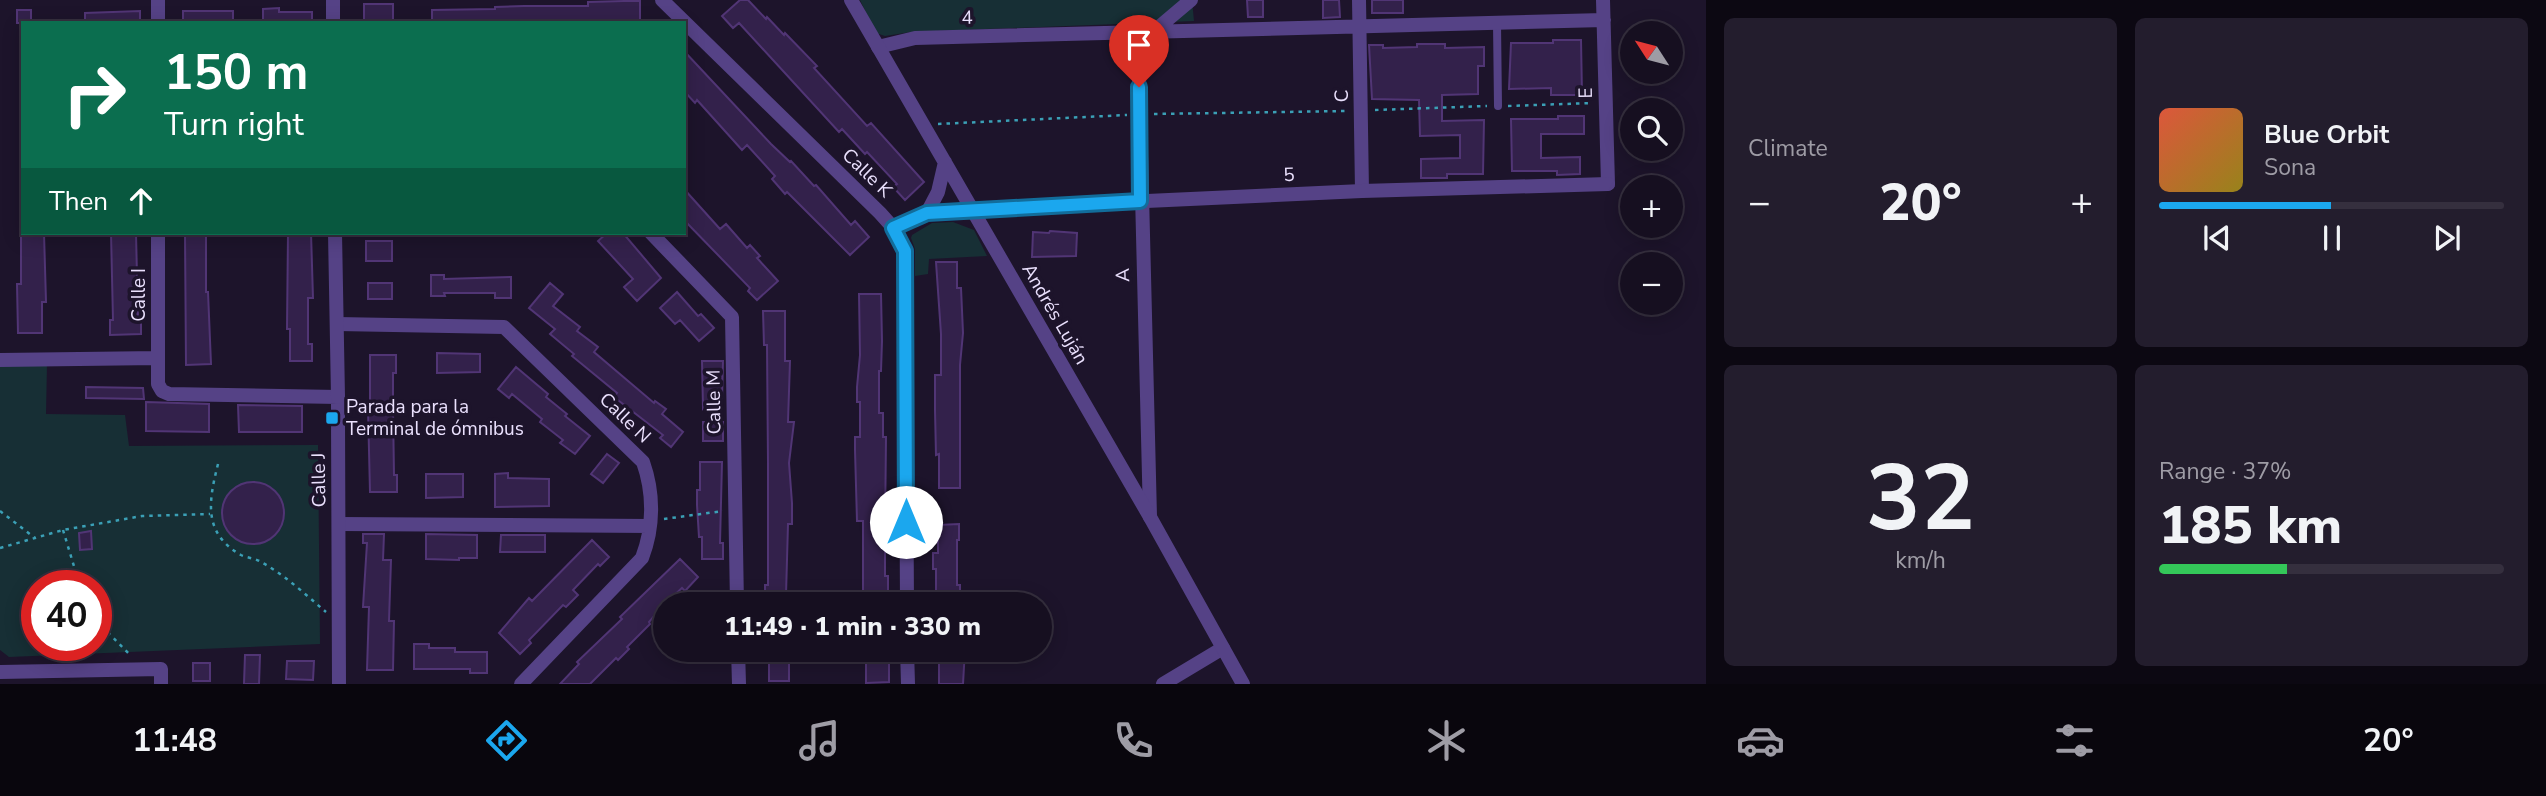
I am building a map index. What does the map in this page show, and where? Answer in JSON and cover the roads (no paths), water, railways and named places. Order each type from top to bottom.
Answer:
[{"type":"street","points":[[158,0],[158,21]]},
{"type":"street","points":[[332,0],[333,21]]},
{"type":"street","name":"Calle K","points":[[662,0],[683,21]]},
{"type":"street","name":"Andrés Luján","points":[[851,0],[1150,517],[1243,684]]},
{"type":"street","points":[[1145,32],[1191,0]]},
{"type":"street","name":"C","points":[[1359,0],[1362,191]]},
{"type":"street","name":"E","points":[[1603,0],[1608,184]]},
{"type":"street","name":"4","points":[[878,47],[915,38],[1604,20]]},
{"type":"street","name":"Calle K","points":[[686,24],[893,228],[905,251],[907,592]]},
{"type":"street","name":"A","points":[[1145,32],[1139,114],[1150,517]]},
{"type":"street","points":[[927,213],[938,192],[945,162]]},
{"type":"street","name":"5","points":[[893,228],[927,213],[972,209],[1362,191],[1608,184]]},
{"type":"street","name":"Calle I","points":[[158,235],[158,384],[162,391],[169,394],[338,397]]},
{"type":"street","name":"Calle J","points":[[335,235],[339,684]]},
{"type":"street","name":"Calle M","points":[[653,235],[732,317],[737,592]]},
{"type":"street","name":"Calle N","points":[[337,324],[505,327],[643,462],[650,482],[650,524],[642,558],[521,684]]},
{"type":"street","points":[[0,360],[158,358]]},
{"type":"street","points":[[339,524],[650,524]]},
{"type":"street","points":[[1163,684],[1223,648]]},
{"type":"street","points":[[738,662],[739,684]]},
{"type":"street","points":[[907,662],[908,684]]},
{"type":"street","points":[[0,671],[144,669],[161,677]]},
{"type":"lane","points":[[1497,23],[1497,106]]},
{"type":"place","name":"Parada para la Terminal de ómnibus","points":[[332,418]]}]
